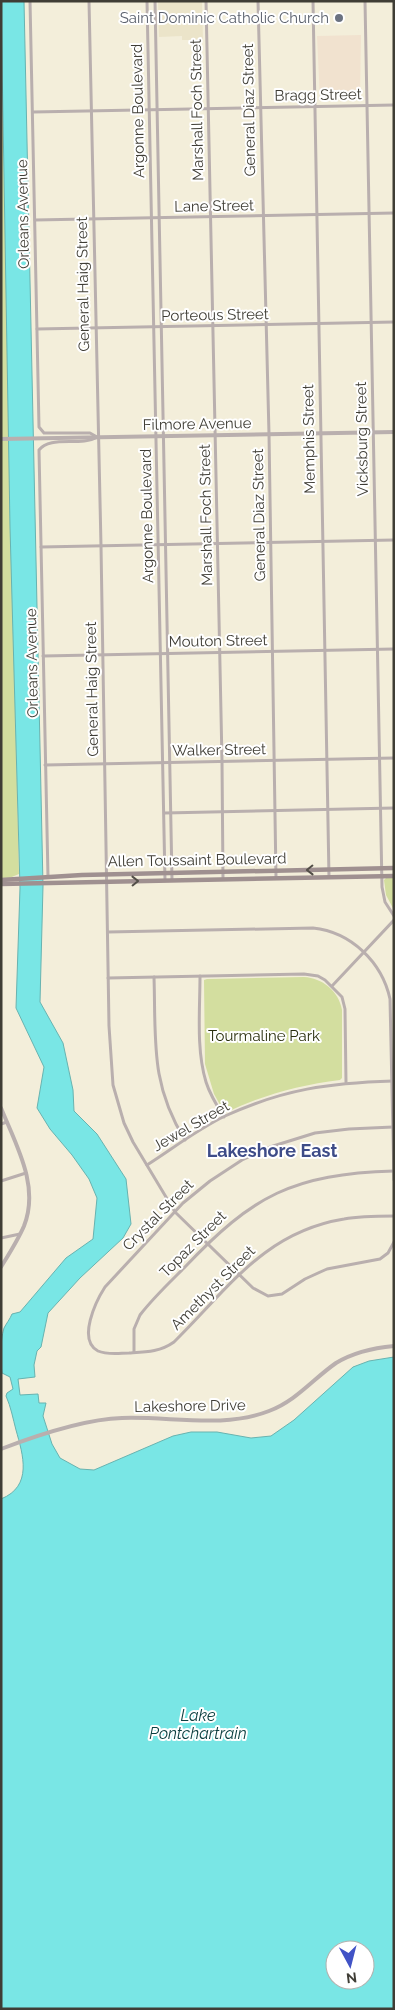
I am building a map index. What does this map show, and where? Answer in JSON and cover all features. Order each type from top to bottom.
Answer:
[{"type":"main road","name":"Allen Toussaint Boulevard","points":[[1,884],[69,875],[394,868]]},
{"type":"main road","points":[[354,869],[355,877]]},
{"type":"main road","points":[[69,875],[69,882]]},
{"type":"main road","name":"Allen Toussaint Boulevard","points":[[46,878],[69,882],[394,876]]},
{"type":"main road","name":"Allen Toussaint Boulevard","points":[[1,880],[16,881]]},
{"type":"street","name":"Orleans Avenue","points":[[30,1],[39,427],[44,433],[90,434],[98,437]]},
{"type":"street","name":"General Haig Street","points":[[90,1],[108,978],[113,1085],[124,1123],[133,1142],[175,1212],[262,1294],[278,1295],[327,1269],[380,1259],[388,1253],[394,1242]]},
{"type":"street","name":"Argonne Boulevard","points":[[147,1],[165,880]]},
{"type":"street","name":"Argonne Boulevard","points":[[155,1],[172,880]]},
{"type":"street","name":"Marshall Foch Street","points":[[206,1],[216,435],[223,878]]},
{"type":"street","name":"General Diaz Street","points":[[258,1],[269,434],[276,878]]},
{"type":"street","name":"Memphis Street","points":[[313,1],[329,877]]},
{"type":"street","name":"Vicksburg Street","points":[[365,1],[382,876],[384,898],[394,916]]},
{"type":"street","name":"Bragg Street","points":[[32,112],[394,105]]},
{"type":"street","name":"Lane Street","points":[[35,220],[394,214]]},
{"type":"street","name":"Porteous Street","points":[[37,329],[394,322]]},
{"type":"street","name":"Filmore Avenue","points":[[3,439],[394,432]]},
{"type":"street","name":"Orleans Avenue","points":[[46,878],[46,765],[39,450],[43,445],[50,442],[90,441],[98,437]]},
{"type":"street","points":[[41,547],[394,540]]},
{"type":"street","name":"Mouton Street","points":[[43,656],[394,649]]},
{"type":"street","name":"Walker Street","points":[[46,765],[394,758]]},
{"type":"street","points":[[164,813],[394,808]]},
{"type":"street","points":[[332,986],[394,920]]},
{"type":"street","points":[[108,932],[313,928],[339,934],[364,952],[380,971],[388,988],[390,999],[394,1180]]},
{"type":"street","points":[[108,978],[312,974],[325,980],[332,986],[344,1003],[346,1082]]},
{"type":"street","points":[[200,976],[201,1048],[204,1074],[212,1097],[224,1117]]},
{"type":"street","points":[[154,977],[156,1053],[159,1078],[168,1109],[185,1140]]},
{"type":"street","name":"Jewel Street","points":[[147,1165],[224,1117],[285,1094],[346,1082],[393,1081]]},
{"type":"street","points":[[1,1108],[26,1173],[29,1202],[27,1216],[20,1234],[1,1267]]},
{"type":"street","points":[[1,1124],[7,1122]]},
{"type":"street","name":"Crystal Street","points":[[134,1352],[105,1353],[96,1350],[91,1344],[89,1336],[92,1313],[98,1298],[110,1281],[197,1191],[242,1160],[270,1148],[315,1133],[393,1127]]},
{"type":"street","name":"Topaz Street","points":[[134,1352],[134,1329],[140,1314],[207,1244],[243,1212],[287,1188],[334,1175],[394,1171]]},
{"type":"street","points":[[1,1181],[26,1173]]},
{"type":"street","name":"Amethyst Street","points":[[134,1352],[155,1351],[174,1342],[239,1274],[268,1249],[300,1231],[345,1218],[394,1216]]},
{"type":"street","points":[[1,1238],[20,1234]]},
{"type":"street","name":"Lakeshore Drive","points":[[1,1449],[97,1420],[122,1418],[213,1420],[250,1417],[275,1409],[292,1400],[347,1357],[376,1348],[394,1346]]},
{"type":"shaded area","points":[[158,1],[202,1],[203,40],[182,40],[182,36],[159,37]]},
{"type":"shaded area","points":[[361,35],[359,98],[320,100],[317,36]]},
{"type":"green space","points":[[1,48],[19,874],[1,880]]},
{"type":"green space","points":[[386,878],[394,878],[394,910],[386,895],[384,880]]},
{"type":"green space","name":"Tourmaline Park","points":[[304,977],[317,980],[329,987],[340,1003],[342,1010],[342,1078],[282,1092],[224,1112],[214,1094],[205,1064],[204,980]]},
{"type":"water","name":"Lake Pontchartrain","points":[[1,1],[24,1],[43,886],[40,1002],[63,1043],[73,1090],[74,1111],[97,1134],[126,1179],[131,1224],[123,1238],[80,1278],[48,1313],[41,1347],[37,1351],[34,1365],[35,1377],[18,1379],[20,1395],[38,1394],[39,1403],[46,1403],[43,1416],[52,1444],[60,1458],[80,1469],[94,1470],[173,1436],[191,1432],[217,1432],[251,1438],[271,1436],[294,1420],[353,1367],[369,1361],[394,1357],[394,2009],[1,2009],[1,1499],[18,1486],[22,1478],[23,1469],[21,1450],[6,1396],[13,1389],[10,1377],[2,1373],[2,1339],[4,1328],[12,1314],[20,1312],[66,1258],[93,1239],[97,1198],[89,1179],[50,1129],[37,1108],[44,1067],[16,1008],[20,888],[10,527]]},
{"type":"place","name":"Saint Dominic Catholic Church","points":[[339,18]]},
{"type":"district","name":"Lakeshore East","points":[[272,1151]]}]
